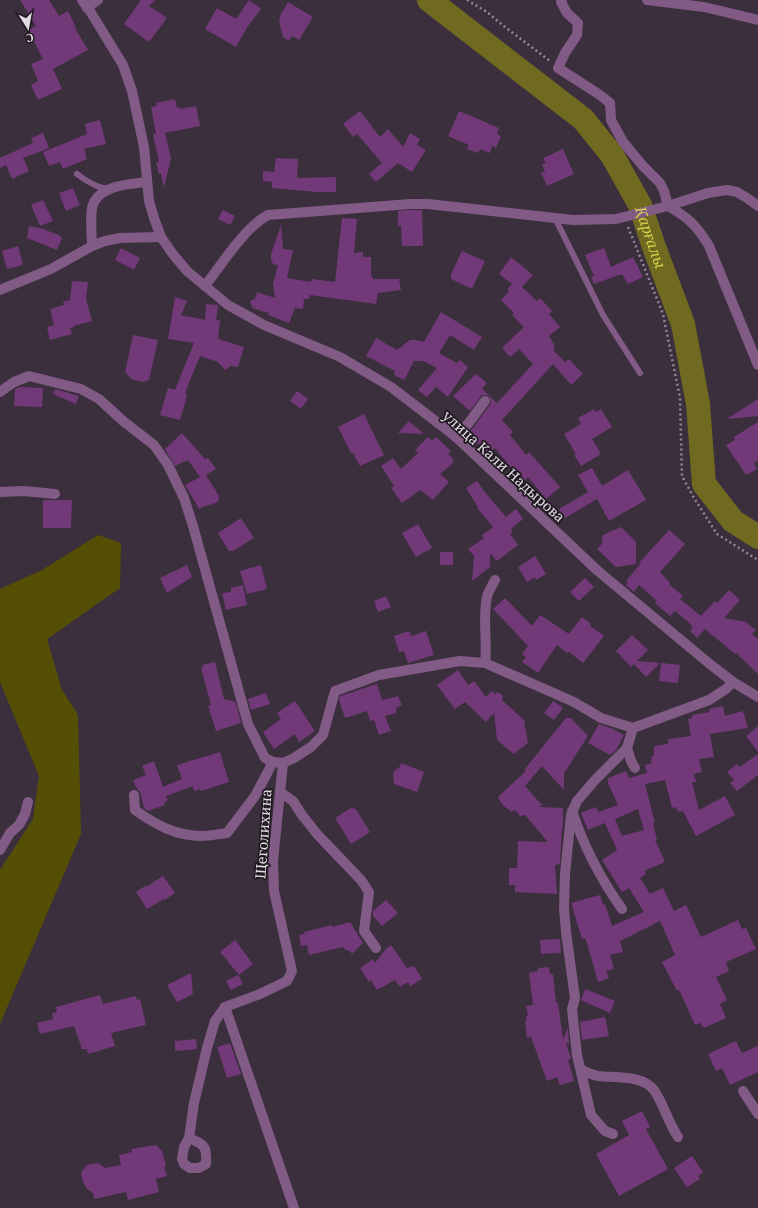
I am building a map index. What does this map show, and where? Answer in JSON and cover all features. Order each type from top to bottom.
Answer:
[{"type":"street","points":[[85,4],[98,0]]},
{"type":"street","points":[[562,0],[561,2],[567,13],[578,24],[577,35],[565,53],[558,68],[600,94],[610,103],[611,120],[623,142],[643,166],[660,183],[668,206],[691,221],[701,232],[710,246],[758,365]]},
{"type":"street","points":[[647,0],[704,7],[758,20]]},
{"type":"street","name":"улица Кали Надырова","points":[[85,4],[124,65],[132,91],[144,147],[149,201],[154,218],[160,237],[187,271],[228,306],[264,325],[340,357],[391,387],[455,436],[598,571],[711,665],[733,682],[758,698]]},
{"type":"street","points":[[92,246],[92,213],[94,203],[100,196],[109,190],[120,186],[147,182]]},
{"type":"street","points":[[205,286],[238,243],[260,219],[268,215],[410,204],[428,204],[573,220],[616,219],[668,206],[708,193],[727,190],[737,192],[758,206]]},
{"type":"street","points":[[0,290],[51,269],[92,246],[105,241],[120,238],[160,237]]},
{"type":"street","points":[[0,392],[14,382],[29,376],[81,389],[99,399],[154,446],[164,458],[184,498],[193,526],[248,724],[266,758],[278,763]]},
{"type":"street","points":[[455,436],[468,424],[485,401]]},
{"type":"street","points":[[0,492],[54,494]]},
{"type":"street","points":[[485,663],[487,649],[484,615],[487,596],[494,580]]},
{"type":"street","points":[[134,795],[135,810],[153,823],[175,832],[203,836],[228,833],[278,763],[294,758],[311,747],[323,735],[335,691],[379,675],[460,661],[485,663],[574,702],[601,718],[634,728],[709,700],[726,689],[733,682]]},
{"type":"street","points":[[614,1134],[605,1131],[591,1115],[577,1055],[572,1009],[575,998],[564,909],[567,844],[571,815],[577,801],[627,748],[634,728]]},
{"type":"street","points":[[627,748],[635,768]]},
{"type":"street","name":"Щеголихина","points":[[225,1007],[260,994],[287,981],[292,971],[274,891],[273,861],[280,792],[278,763]]},
{"type":"street","points":[[280,792],[293,801],[317,834],[361,880],[369,892],[364,932],[376,948]]},
{"type":"street","points":[[0,850],[10,833],[19,825],[25,814],[28,802]]},
{"type":"street","points":[[572,811],[587,851],[622,909]]},
{"type":"street","points":[[189,1138],[194,1103],[207,1048],[215,1021],[225,1007]]},
{"type":"street","points":[[225,1007],[294,1208]]},
{"type":"street","points":[[581,1070],[597,1076],[640,1080],[653,1088],[663,1106],[671,1127],[678,1137]]},
{"type":"street","points":[[743,1091],[758,1114]]},
{"type":"lane","points":[[77,174],[88,182],[109,190]]},
{"type":"lane","points":[[555,218],[604,315],[640,374]]},
{"type":"path","points":[[467,0],[487,12],[558,68]]},
{"type":"path","points":[[628,217],[663,314],[680,398],[682,476],[717,534],[758,560]]},
{"type":"shaded area","points":[[98,535],[121,543],[120,588],[47,639],[62,690],[78,715],[81,834],[0,1024],[0,870],[33,819],[39,776],[0,682],[0,589],[42,570]]},
{"type":"building","points":[[20,0],[49,0],[59,16],[68,11],[75,28],[88,50],[53,69],[62,89],[38,100],[31,85],[38,81],[31,64],[43,59],[28,30],[36,26]]},
{"type":"building","points":[[141,0],[155,0],[149,6],[167,18],[149,42],[124,24]]},
{"type":"building","points":[[249,0],[261,9],[248,26],[236,47],[205,29],[217,8],[236,19]]},
{"type":"building","points":[[288,2],[313,17],[299,40],[292,36],[289,41],[283,37],[279,21]]},
{"type":"building","points":[[175,99],[177,108],[180,107],[180,109],[196,106],[200,126],[165,133],[171,158],[164,188],[161,174],[159,174],[156,162],[159,162],[153,134],[156,134],[151,107],[157,106],[156,103]]},
{"type":"building","points":[[360,111],[380,137],[388,129],[403,147],[410,133],[420,139],[417,145],[426,150],[412,172],[398,163],[376,182],[369,174],[382,163],[357,134],[353,137],[343,124]]},
{"type":"building","points":[[459,111],[499,128],[497,134],[501,136],[496,148],[492,146],[490,153],[480,149],[478,153],[467,149],[469,145],[448,136]]},
{"type":"building","points":[[100,120],[106,144],[84,149],[87,159],[63,169],[60,162],[49,166],[43,152],[87,134],[85,124]]},
{"type":"building","points":[[43,133],[49,148],[23,158],[29,171],[12,179],[6,165],[0,168],[0,158],[33,143],[31,138]]},
{"type":"building","points":[[563,149],[574,174],[547,186],[541,173],[545,172],[542,164],[546,163],[543,158]]},
{"type":"building","points":[[276,158],[298,159],[297,178],[336,177],[336,192],[272,188],[272,182],[263,181],[263,171],[274,172]]},
{"type":"building","points":[[73,188],[80,205],[66,211],[59,193]]},
{"type":"building","points":[[43,200],[53,221],[40,226],[31,205]]},
{"type":"building","points":[[223,210],[235,216],[230,225],[218,219]]},
{"type":"building","points":[[422,210],[423,246],[402,246],[401,226],[398,226],[398,211]]},
{"type":"building","points":[[342,218],[357,219],[354,253],[363,252],[363,257],[371,257],[371,277],[373,277],[373,279],[399,279],[401,290],[378,293],[376,304],[310,295],[309,299],[304,299],[303,309],[295,308],[289,323],[268,315],[269,313],[252,307],[250,301],[255,299],[257,292],[275,298],[273,284],[278,265],[273,264],[271,254],[281,225],[283,249],[293,250],[287,278],[311,282],[312,279],[335,282]]},
{"type":"building","points":[[29,226],[40,228],[59,235],[62,238],[57,250],[27,238]]},
{"type":"building","points":[[18,246],[23,265],[7,269],[2,251]]},
{"type":"building","points":[[121,248],[140,258],[134,270],[115,260]]},
{"type":"building","points":[[604,248],[611,267],[633,257],[643,277],[628,284],[622,274],[594,284],[591,277],[594,276],[585,255]]},
{"type":"building","points":[[462,251],[485,261],[472,289],[451,279],[451,274]]},
{"type":"building","points":[[511,257],[533,275],[522,287],[537,301],[540,298],[552,311],[549,314],[560,327],[549,336],[554,344],[554,351],[565,362],[569,359],[583,374],[571,385],[553,364],[502,420],[513,432],[510,435],[526,455],[529,452],[560,487],[546,499],[528,477],[523,482],[495,448],[488,454],[478,443],[475,446],[465,436],[473,428],[490,405],[491,401],[489,396],[482,395],[470,411],[453,396],[476,374],[487,383],[482,389],[497,403],[533,364],[519,349],[510,357],[502,348],[524,327],[512,315],[514,313],[501,300],[509,291],[507,289],[512,284],[499,274]]},
{"type":"building","points":[[72,281],[88,282],[86,299],[92,321],[73,326],[74,327],[70,328],[72,334],[50,340],[47,327],[54,325],[50,309],[64,305],[63,302],[70,300]]},
{"type":"building","points":[[175,297],[187,301],[181,315],[205,320],[206,304],[218,305],[216,320],[220,320],[218,339],[244,347],[238,367],[231,366],[225,370],[218,362],[200,356],[185,393],[187,393],[186,400],[180,420],[160,415],[168,388],[175,390],[194,343],[168,339]]},
{"type":"building","points":[[441,312],[482,337],[474,350],[450,335],[439,353],[457,363],[460,360],[468,367],[448,397],[436,387],[427,397],[418,390],[437,368],[423,361],[414,361],[404,380],[394,375],[395,371],[366,356],[376,338],[397,350],[410,340],[424,342]]},
{"type":"building","points":[[133,335],[158,340],[149,380],[143,382],[131,379],[125,372]]},
{"type":"building","points":[[20,387],[43,388],[42,407],[14,406],[15,389]]},
{"type":"building","points":[[55,389],[79,396],[76,404],[53,394]]},
{"type":"building","points":[[297,391],[308,399],[301,409],[290,401]]},
{"type":"building","points":[[758,399],[758,416],[727,419]]},
{"type":"building","points":[[594,409],[596,412],[601,409],[612,427],[592,439],[601,454],[581,466],[574,455],[576,454],[564,434],[581,424],[578,418]]},
{"type":"building","points":[[364,414],[384,455],[360,466],[353,453],[351,453],[338,427]]},
{"type":"building","points":[[409,421],[424,434],[398,433]]},
{"type":"building","points":[[758,422],[758,461],[754,463],[757,469],[746,475],[726,445],[735,440],[734,437]]},
{"type":"building","points":[[182,433],[205,459],[208,458],[216,469],[206,475],[219,496],[218,502],[199,509],[185,485],[200,477],[188,460],[175,466],[165,449]]},
{"type":"building","points":[[428,437],[432,441],[436,437],[451,451],[448,454],[454,460],[452,462],[453,463],[440,474],[449,482],[433,500],[420,490],[402,503],[391,488],[394,486],[381,466],[393,458],[401,469],[418,453],[415,450]]},
{"type":"building","points":[[592,468],[602,486],[628,470],[646,500],[609,521],[597,499],[565,518],[559,509],[588,492],[578,475]]},
{"type":"building","points":[[477,481],[506,517],[516,509],[523,519],[511,529],[513,532],[510,534],[518,545],[497,561],[490,553],[490,567],[472,581],[474,556],[468,549],[484,538],[482,535],[493,527],[477,508],[478,507],[466,488]]},
{"type":"building","points":[[43,500],[72,500],[71,528],[43,528]]},
{"type":"building","points":[[241,518],[254,538],[233,551],[229,551],[218,533]]},
{"type":"building","points":[[418,524],[432,548],[416,557],[402,533]]},
{"type":"building","points":[[621,527],[636,542],[636,564],[616,567],[597,549],[602,544],[602,536]]},
{"type":"building","points":[[669,530],[685,544],[660,572],[670,585],[683,596],[680,599],[701,616],[715,601],[717,603],[729,590],[740,600],[724,618],[746,622],[756,630],[752,634],[758,639],[758,674],[736,653],[735,654],[705,629],[697,638],[690,631],[693,628],[691,627],[692,625],[675,611],[670,616],[655,603],[657,601],[639,585],[634,592],[626,585],[628,583],[626,581],[641,563],[639,563]]},
{"type":"building","points":[[440,552],[453,552],[453,565],[440,565]]},
{"type":"building","points":[[535,556],[546,574],[536,580],[535,577],[527,582],[518,567]]},
{"type":"building","points":[[187,565],[192,577],[167,593],[160,578]]},
{"type":"building","points":[[261,565],[267,589],[247,594],[240,571]]},
{"type":"building","points":[[585,578],[594,587],[579,601],[570,592]]},
{"type":"building","points":[[243,585],[247,605],[226,610],[222,593],[231,592],[231,588]]},
{"type":"building","points":[[386,596],[391,607],[378,612],[374,601]]},
{"type":"building","points":[[505,598],[532,626],[540,615],[569,634],[582,617],[591,624],[590,626],[604,636],[583,663],[557,645],[538,673],[522,662],[526,657],[522,654],[528,646],[493,609]]},
{"type":"building","points":[[409,631],[411,636],[426,631],[434,655],[408,663],[404,651],[399,652],[394,636]]},
{"type":"building","points":[[632,635],[648,650],[637,661],[660,663],[646,677],[634,664],[631,667],[616,651]]},
{"type":"building","points":[[215,662],[224,699],[236,703],[241,723],[216,731],[208,706],[211,705],[201,668],[203,667],[202,665]]},
{"type":"building","points":[[661,663],[680,665],[678,683],[659,681]]},
{"type":"building","points":[[458,670],[468,685],[474,681],[486,697],[492,691],[495,694],[498,692],[503,696],[502,700],[525,721],[524,724],[528,743],[514,754],[497,740],[494,713],[486,722],[465,702],[455,709],[437,685]]},
{"type":"building","points":[[377,684],[382,700],[398,696],[402,705],[396,708],[396,713],[385,716],[391,731],[379,735],[374,720],[370,721],[367,711],[345,718],[339,700],[340,696]]},
{"type":"building","points":[[266,693],[270,704],[251,710],[248,699]]},
{"type":"building","points":[[295,701],[315,731],[299,742],[295,734],[274,749],[263,732],[281,719],[277,713]]},
{"type":"building","points":[[553,701],[563,708],[554,720],[544,713]]},
{"type":"building","points":[[723,706],[725,716],[743,711],[748,728],[710,734],[714,757],[699,759],[702,772],[694,774],[696,782],[692,782],[699,810],[725,796],[735,815],[696,836],[683,811],[678,812],[676,807],[672,808],[665,780],[645,784],[655,823],[653,823],[657,840],[655,840],[665,862],[644,871],[646,874],[640,878],[650,894],[663,888],[674,911],[686,905],[701,937],[738,920],[742,929],[746,928],[756,949],[726,962],[729,971],[716,977],[727,1000],[720,1004],[726,1018],[704,1028],[701,1023],[695,1025],[679,990],[677,991],[662,962],[675,955],[660,921],[620,941],[623,952],[610,955],[614,969],[606,971],[609,978],[598,982],[587,943],[585,938],[582,939],[571,903],[600,895],[603,905],[605,904],[612,926],[644,912],[629,888],[622,892],[602,860],[617,850],[605,823],[588,830],[581,813],[596,807],[599,812],[618,805],[608,783],[608,778],[626,771],[629,778],[647,773],[645,765],[651,764],[652,756],[654,756],[654,746],[668,744],[668,739],[691,736],[688,719],[692,718],[692,715],[710,712],[709,709]],"holes":[[[638,809],[644,830],[622,836],[615,819]]]},
{"type":"building","points":[[566,718],[571,718],[588,736],[565,772],[564,771],[564,790],[542,766],[525,786],[542,805],[539,807],[563,808],[560,864],[555,865],[557,894],[515,892],[515,885],[509,885],[509,868],[517,868],[518,841],[548,842],[525,815],[520,816],[515,810],[511,812],[502,804],[498,797],[526,771],[524,770]]},
{"type":"building","points":[[599,724],[624,735],[616,750],[610,755],[588,743]]},
{"type":"building","points":[[758,726],[758,752],[746,736]]},
{"type":"building","points":[[220,752],[229,782],[201,791],[200,789],[194,791],[193,786],[166,796],[168,800],[164,802],[165,805],[148,811],[144,808],[140,792],[133,780],[146,775],[142,766],[154,761],[163,787],[182,779],[177,765]]},
{"type":"building","points":[[758,754],[758,775],[737,791],[730,783],[734,780],[727,772],[737,764],[740,767]]},
{"type":"building","points":[[401,763],[424,772],[417,792],[394,784],[394,771],[399,768]]},
{"type":"building","points":[[351,808],[356,809],[370,832],[351,844],[335,818]]},
{"type":"building","points":[[163,876],[175,893],[147,909],[136,892]]},
{"type":"building","points":[[386,900],[398,913],[382,926],[373,916],[373,911]]},
{"type":"building","points":[[350,922],[363,943],[352,954],[343,947],[309,955],[307,945],[301,946],[299,935],[305,934],[304,932]]},
{"type":"building","points":[[560,939],[561,953],[541,954],[540,940]]},
{"type":"building","points":[[235,940],[253,964],[239,975],[220,952]]},
{"type":"building","points":[[391,945],[407,968],[414,966],[422,979],[410,986],[408,982],[400,987],[395,980],[377,990],[371,980],[369,982],[360,968],[373,959],[375,963]]},
{"type":"building","points":[[549,967],[550,974],[553,974],[556,1003],[558,1003],[563,1039],[568,1028],[569,1043],[566,1043],[571,1058],[568,1060],[574,1081],[560,1085],[557,1077],[547,1081],[531,1037],[527,1038],[525,1021],[527,1020],[526,1016],[528,1016],[526,1006],[533,1005],[529,973],[538,971],[538,968]]},
{"type":"building","points":[[191,973],[193,994],[177,1002],[167,985]]},
{"type":"building","points":[[238,975],[243,984],[231,990],[226,981]]},
{"type":"building","points":[[585,989],[615,1001],[610,1013],[581,1000]]},
{"type":"building","points":[[100,995],[103,1004],[136,996],[137,1000],[140,999],[146,1025],[111,1033],[115,1046],[88,1054],[87,1049],[82,1049],[74,1026],[40,1034],[37,1023],[53,1019],[52,1013],[57,1012],[56,1007]]},
{"type":"building","points":[[605,1017],[609,1036],[582,1040],[580,1022]]},
{"type":"building","points":[[196,1039],[197,1049],[175,1051],[175,1041]]},
{"type":"building","points":[[736,1041],[742,1053],[758,1046],[758,1072],[730,1085],[722,1068],[716,1071],[708,1054]]},
{"type":"building","points":[[230,1043],[241,1074],[227,1078],[217,1047]]},
{"type":"building","points":[[642,1111],[650,1127],[646,1129],[668,1169],[619,1196],[596,1154],[629,1135],[622,1121]]},
{"type":"building","points":[[156,1145],[162,1151],[167,1176],[156,1179],[159,1192],[128,1200],[126,1192],[94,1199],[93,1193],[87,1189],[83,1182],[81,1174],[87,1165],[98,1163],[105,1168],[121,1165],[119,1155],[132,1152],[131,1149]]},
{"type":"building","points":[[692,1156],[703,1172],[698,1176],[700,1179],[687,1187],[674,1168]]},
{"type":"waterway","name":"Қарғалы","points":[[429,0],[583,119],[612,155],[640,205],[683,324],[698,404],[704,484],[733,521],[758,537]]}]
